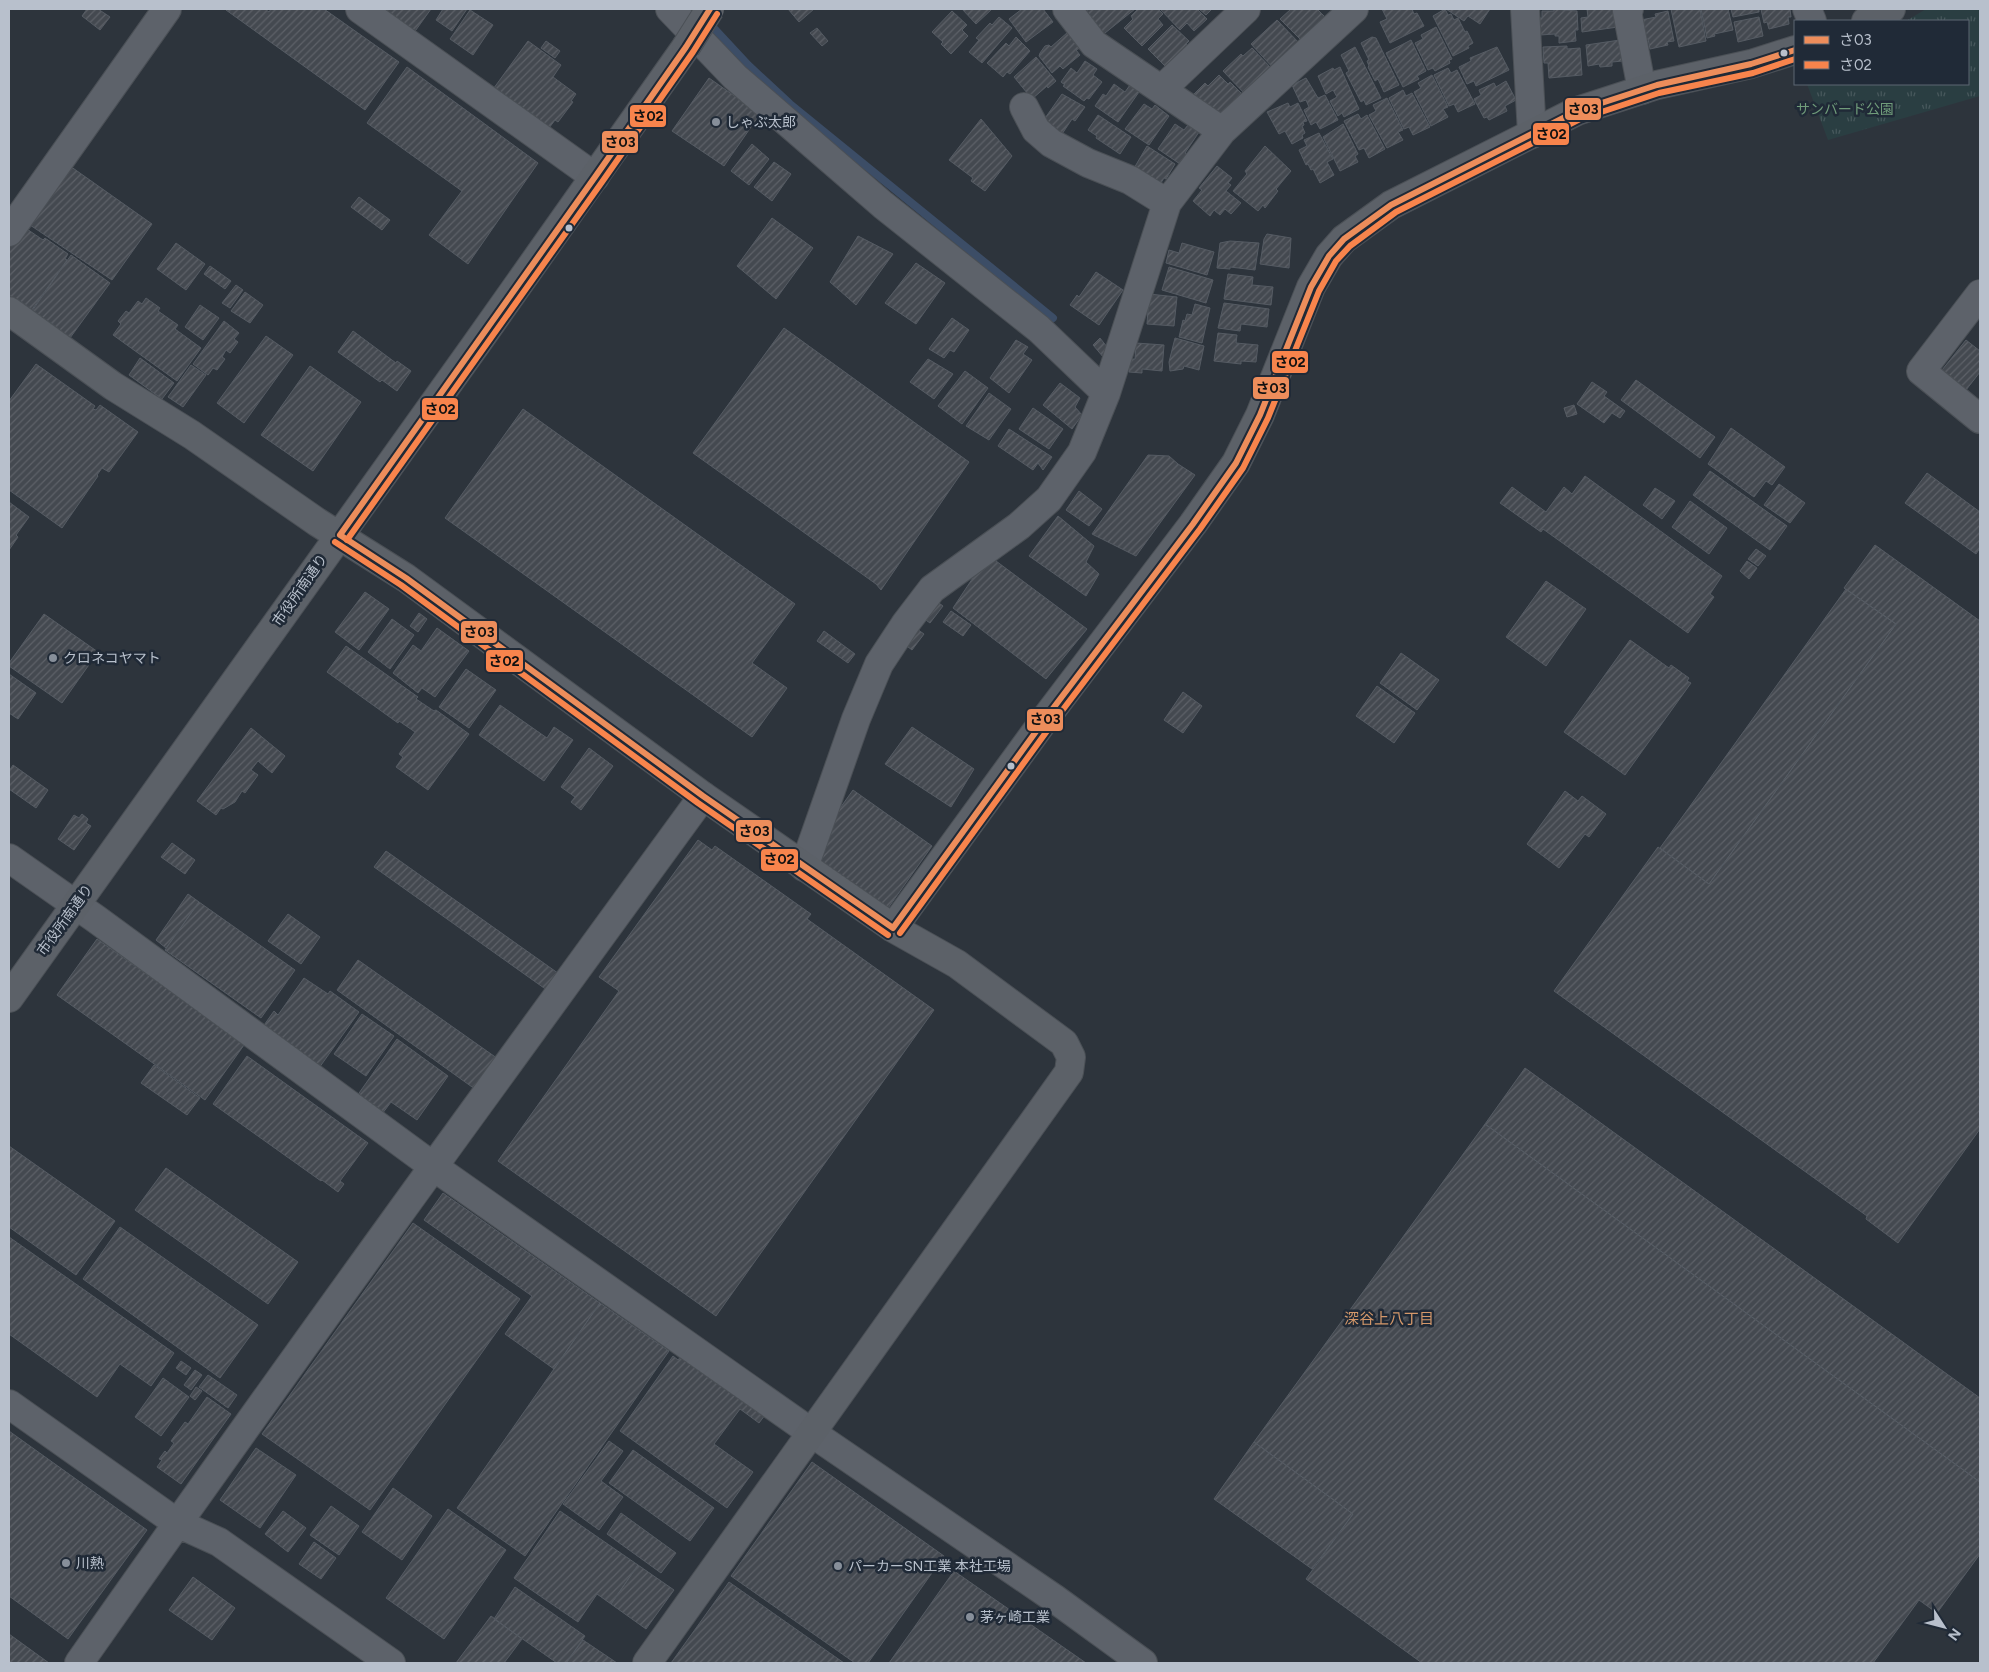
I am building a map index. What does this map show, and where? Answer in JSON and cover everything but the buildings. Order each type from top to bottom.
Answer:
[{"type":"street","points":[[9,232],[167,9]]},
{"type":"street","points":[[360,9],[596,177]]},
{"type":"street","points":[[670,9],[735,77],[883,205],[1039,329],[1106,394]]},
{"type":"street","name":"市役所南通り","points":[[9,998],[596,177],[710,9]]},
{"type":"street","points":[[1067,9],[1094,44],[1222,131]]},
{"type":"street","points":[[1162,89],[1246,9]]},
{"type":"street","points":[[804,867],[856,719],[884,656],[906,623],[932,589],[1019,526],[1049,499],[1082,452],[1106,394],[1167,203],[1222,131],[1354,9]]},
{"type":"street","points":[[1524,9],[1532,134]]},
{"type":"street","points":[[1629,9],[1642,90]]},
{"type":"street","points":[[1868,20],[1891,9]]},
{"type":"street","points":[[893,928],[1048,715],[1193,524],[1236,463],[1270,391],[1311,287],[1329,256],[1344,239],[1392,205],[1577,110],[1642,90],[1751,64],[1794,50]]},
{"type":"street","points":[[1024,106],[1036,130],[1051,143],[1088,163],[1130,180],[1167,203]]},
{"type":"street","points":[[1980,294],[1921,371],[1980,419]]},
{"type":"street","points":[[9,311],[113,386],[192,435],[317,522],[406,578],[702,796],[804,867],[893,928],[965,970],[1064,1043],[1072,1057],[1069,1072],[647,1663]]},
{"type":"street","points":[[79,1663],[177,1523],[702,796]]},
{"type":"street","points":[[9,858],[434,1167],[812,1433],[1055,1599],[1143,1663]]},
{"type":"street","points":[[9,1404],[177,1523],[219,1542],[390,1663]]},
{"type":"green space","name":"サンバード公園","points":[[1926,9],[1980,9],[1980,96],[1828,140],[1807,85],[1969,85],[1969,20],[1908,20]]},
{"type":"waterway","points":[[708,22],[748,65],[790,104],[1053,318]]},
{"type":"transit line","name":"さ03","points":[[340,535],[595,177],[686,47],[710,9]]},
{"type":"transit line","name":"さ02","points":[[347,540],[602,182],[693,52],[717,14]]},
{"type":"transit line","name":"さ03","points":[[893,928],[1048,715],[1193,524],[1236,463],[1260,415],[1311,287],[1329,256],[1344,239],[1391,205],[1577,111],[1657,85],[1751,64],[1794,50]]},
{"type":"transit line","name":"さ02","points":[[900,933],[1055,720],[1200,529],[1243,468],[1268,418],[1319,291],[1336,261],[1350,246],[1396,212],[1580,119],[1659,93],[1753,73],[1794,59]]},
{"type":"transit line","name":"さ03","points":[[340,535],[406,578],[703,796],[893,928]]},
{"type":"transit line","name":"さ02","points":[[335,542],[401,585],[698,803],[888,935]]},
{"type":"place","name":"しゃぶ太郎","points":[[716,122]]},
{"type":"place","name":"クロネコヤマト","points":[[53,658]]},
{"type":"place","name":"川熱","points":[[66,1563]]},
{"type":"place","name":"パーカーSN工業 本社工場","points":[[838,1566]]},
{"type":"place","name":"茅ヶ崎工業","points":[[970,1617]]},
{"type":"district","name":"深谷上八丁目","points":[[1389,1319]]}]
